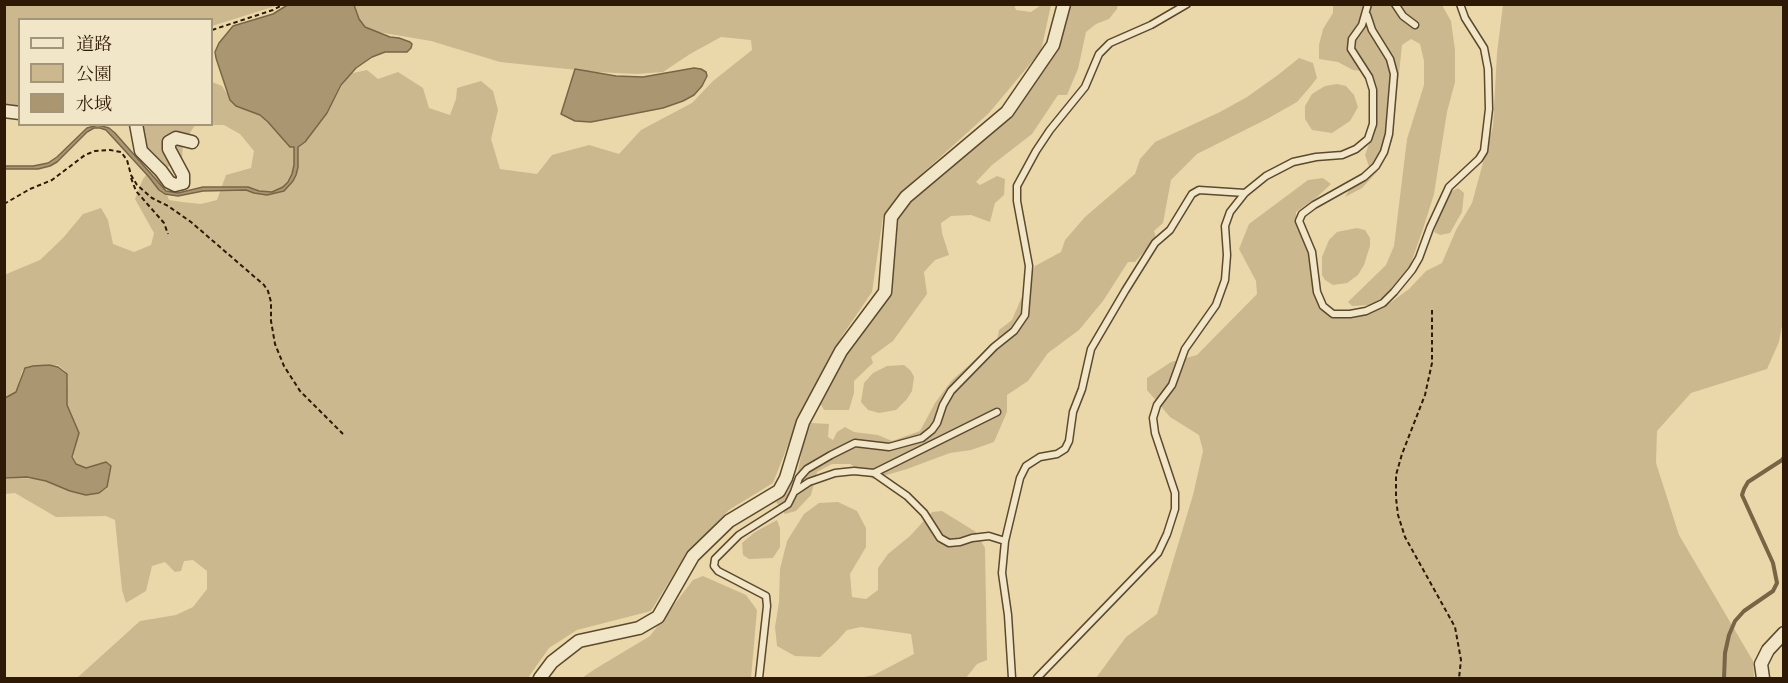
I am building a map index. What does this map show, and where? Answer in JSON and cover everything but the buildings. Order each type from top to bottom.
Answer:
[{"type":"street","points":[[540,678],[552,662],[579,641],[639,628],[658,617],[693,556],[729,521],[779,491],[786,478],[803,422],[841,351],[885,292],[891,217],[906,197],[1007,112],[1053,45],[1064,4]]},
{"type":"street","points":[[136,126],[141,150],[169,182],[176,185],[183,183],[183,175],[169,148],[170,142],[176,138],[192,142]]},
{"type":"street","points":[[1763,678],[1761,664],[1768,650],[1784,633]]},
{"type":"lane","points":[[759,678],[768,606],[766,596],[718,571],[714,566],[715,559],[740,535],[788,504],[799,478],[807,469],[855,443],[889,447],[922,438],[932,430],[951,391],[994,347],[1014,331],[1025,315],[1029,266],[1017,201],[1017,186],[1036,151],[1085,87],[1098,54],[1110,43],[1151,25],[1187,4]]},
{"type":"lane","points":[[1395,4],[1403,16],[1415,25]]},
{"type":"lane","points":[[1368,8],[1372,30],[1390,59],[1394,74],[1389,134],[1384,152],[1376,166],[1364,177],[1314,205],[1302,214],[1299,221],[1312,252],[1317,292],[1323,306],[1333,314],[1350,315],[1366,311],[1383,303],[1394,292],[1419,258],[1449,187],[1479,159],[1484,150],[1489,109],[1488,69],[1484,48],[1465,18],[1460,4]]},
{"type":"lane","points":[[1358,32],[1368,8]]},
{"type":"lane","points":[[1037,678],[1158,553],[1175,509],[1175,493],[1155,433],[1153,418],[1157,405],[1172,385],[1185,349],[1216,305],[1225,280],[1227,255],[1225,226],[1230,212],[1245,193],[1266,176],[1293,162],[1342,155],[1356,149],[1368,139],[1373,124],[1373,90],[1369,77],[1351,49],[1352,39],[1358,32],[1363,28],[1372,30]]},
{"type":"lane","points":[[1012,678],[1008,615],[1002,573],[1005,541],[1020,478],[1026,466],[1040,457],[1057,454],[1065,449],[1069,441],[1073,412],[1082,389],[1090,349],[1155,243],[1170,230],[1192,194],[1199,190],[1245,193]]},
{"type":"lane","points":[[874,473],[997,412]]},
{"type":"lane","points":[[794,492],[809,482],[835,473],[854,471],[874,473],[908,496],[924,513],[940,538],[949,543],[989,536],[1005,541]]},
{"type":"path","points":[[213,30],[273,10],[284,4]]},
{"type":"path","points":[[4,204],[52,180],[95,150],[122,152],[127,160],[136,191],[164,223],[168,234]]},
{"type":"path","points":[[131,175],[137,185],[152,198],[191,222],[264,285],[271,302],[271,321],[275,344],[284,366],[300,390],[343,434]]},
{"type":"path","points":[[1432,310],[1432,363],[1425,396],[1401,454],[1396,475],[1395,498],[1405,537],[1455,627],[1461,660],[1459,678]]},
{"type":"green space","points":[[1014,4],[1016,10],[1031,12],[1041,5],[1051,5],[1041,51],[989,113],[915,180],[883,217],[872,292],[842,336],[797,422],[773,483],[729,510],[686,554],[651,611],[577,630],[549,648],[528,678],[77,678],[140,621],[176,615],[193,607],[207,589],[207,571],[193,560],[184,561],[181,571],[175,572],[165,562],[152,566],[146,591],[126,603],[122,590],[115,520],[106,516],[56,517],[15,493],[5,494],[5,479],[18,478],[41,479],[75,493],[92,494],[107,489],[112,466],[104,462],[85,468],[75,466],[73,459],[78,434],[66,401],[68,379],[65,371],[58,365],[28,366],[22,371],[16,393],[5,398],[4,275],[40,260],[83,214],[101,208],[108,220],[113,244],[134,252],[151,245],[154,233],[135,199],[143,179],[151,169],[163,184],[169,200],[201,204],[217,200],[226,175],[251,168],[254,151],[240,134],[224,125],[213,125],[213,82],[222,86],[231,100],[270,121],[289,146],[304,144],[327,114],[348,74],[367,70],[378,79],[398,72],[423,88],[429,108],[450,115],[457,88],[481,81],[493,91],[498,110],[491,139],[500,169],[537,174],[552,155],[589,145],[619,154],[641,130],[692,103],[713,81],[752,50],[751,40],[721,37],[663,72],[637,74],[500,62],[431,41],[372,31],[359,22],[351,5]]},
{"type":"green space","points":[[4,5],[279,5],[213,26],[213,18],[18,18],[18,105],[5,105]]},
{"type":"green space","points":[[1066,5],[1118,5],[1109,19],[1096,24],[1086,32],[1078,69],[1067,95],[1058,95],[1032,134],[992,165],[976,182],[980,185],[997,176],[1005,179],[1004,195],[995,203],[990,222],[971,215],[951,216],[941,223],[949,255],[935,260],[924,272],[927,294],[893,341],[871,357],[873,363],[854,381],[854,393],[849,410],[824,410],[820,403],[836,365],[891,278],[896,222],[902,208],[1011,113],[1057,45]]},
{"type":"green space","points":[[1333,5],[1442,5],[1451,21],[1455,50],[1455,82],[1447,112],[1434,194],[1423,229],[1410,266],[1385,296],[1371,305],[1352,306],[1348,302],[1386,265],[1394,246],[1407,139],[1424,85],[1424,61],[1420,44],[1411,39],[1402,45],[1392,141],[1377,172],[1362,188],[1345,197],[1349,190],[1372,175],[1365,155],[1377,122],[1377,97],[1370,72],[1353,70],[1338,62],[1319,59],[1319,45],[1323,29],[1333,13]]},
{"type":"green space","points":[[1503,5],[1783,5],[1784,315],[1779,342],[1767,369],[1691,393],[1657,431],[1656,463],[1679,535],[1753,661],[1754,678],[1096,678],[1126,637],[1157,614],[1193,495],[1203,451],[1199,435],[1170,417],[1147,390],[1147,378],[1171,362],[1197,355],[1257,294],[1256,281],[1239,249],[1249,224],[1308,180],[1323,178],[1331,184],[1296,212],[1297,226],[1309,254],[1314,292],[1320,309],[1336,317],[1358,317],[1387,305],[1409,289],[1426,271],[1442,263],[1456,230],[1472,203],[1493,126],[1497,53]]},
{"type":"green space","points":[[1299,58],[1313,63],[1317,78],[1310,87],[1297,102],[1197,154],[1171,180],[1163,223],[1154,231],[1156,238],[1135,262],[1128,262],[1103,301],[1079,330],[1048,353],[1028,381],[1007,395],[1007,412],[994,442],[971,450],[950,453],[873,479],[850,464],[832,464],[817,472],[811,495],[796,511],[785,514],[776,502],[787,493],[798,471],[804,440],[811,423],[829,424],[828,437],[833,440],[837,432],[845,427],[854,432],[878,435],[892,441],[920,431],[935,403],[952,380],[997,341],[999,330],[1012,320],[1035,266],[1061,252],[1065,240],[1085,217],[1135,174],[1140,159],[1155,142],[1247,97]]},
{"type":"green space","points":[[1337,84],[1346,86],[1354,95],[1358,107],[1350,121],[1332,133],[1312,130],[1305,119],[1305,106],[1312,94],[1325,86]]},
{"type":"green space","points":[[141,126],[194,126],[183,144],[182,159],[168,167],[154,159],[144,143]]},
{"type":"green space","points":[[1458,188],[1464,193],[1462,212],[1450,233],[1440,235],[1434,232],[1440,214],[1450,192]]},
{"type":"green space","points":[[1357,228],[1365,230],[1370,238],[1364,265],[1358,275],[1347,283],[1333,285],[1322,275],[1322,257],[1329,240],[1337,232]]},
{"type":"green space","points":[[904,365],[914,377],[912,391],[907,399],[896,410],[879,413],[868,410],[861,402],[864,383],[873,373],[887,366]]},
{"type":"green space","points":[[838,502],[857,511],[866,528],[866,547],[850,574],[852,597],[866,599],[878,590],[878,568],[888,554],[910,536],[932,512],[942,511],[976,532],[985,548],[987,660],[977,664],[966,678],[859,678],[874,675],[914,654],[911,634],[861,627],[847,630],[820,657],[795,656],[777,646],[775,627],[779,602],[780,569],[787,541],[804,514],[819,503]]},
{"type":"green space","points":[[777,520],[780,528],[780,547],[773,558],[749,559],[743,555],[742,543],[755,532]]},
{"type":"green space","points":[[703,576],[746,595],[757,610],[751,678],[582,678],[650,636],[693,580]]},
{"type":"water","points":[[289,4],[354,5],[365,27],[412,44],[407,52],[385,52],[372,57],[356,68],[341,85],[327,113],[305,142],[298,147],[296,175],[284,191],[267,195],[246,190],[203,191],[178,196],[165,194],[106,130],[100,128],[87,132],[50,166],[38,169],[5,169],[5,166],[33,166],[48,163],[87,128],[102,126],[115,133],[166,191],[178,193],[203,187],[248,187],[272,192],[283,187],[292,174],[294,147],[290,147],[260,115],[236,106],[230,100],[215,52],[219,43],[233,26],[273,14]]},
{"type":"water","points":[[694,68],[706,72],[707,76],[702,86],[694,95],[663,108],[591,122],[575,121],[561,114],[575,69],[616,76],[643,77]]},
{"type":"water","points":[[49,365],[58,367],[67,374],[67,405],[79,433],[72,457],[76,464],[86,468],[106,462],[111,466],[107,487],[99,493],[86,495],[27,477],[5,478],[5,398],[16,392],[25,368]]},
{"type":"waterway","points":[[1724,678],[1725,653],[1735,621],[1744,611],[1773,591],[1777,583],[1773,563],[1742,495],[1748,482],[1784,457]]}]
